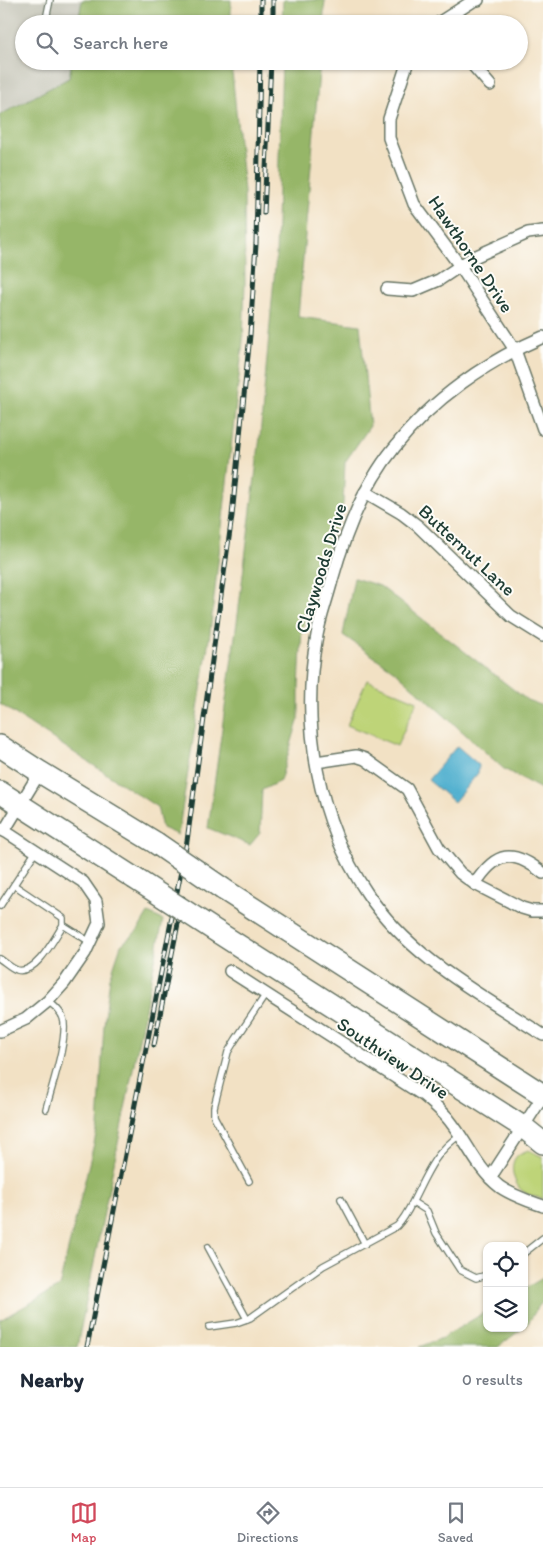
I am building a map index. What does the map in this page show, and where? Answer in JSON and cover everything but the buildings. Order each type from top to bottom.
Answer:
[{"type":"highway","points":[[0,746],[156,843],[223,889],[543,1096]]},
{"type":"highway","points":[[0,792],[523,1127],[543,1143]]},
{"type":"street","points":[[451,15],[473,1],[478,0]]},
{"type":"street","name":"Hawthorne Drive","points":[[405,70],[389,119],[389,138],[414,204],[460,266],[515,350],[543,429]]},
{"type":"street","points":[[477,70],[490,85]]},
{"type":"street","points":[[387,289],[413,291],[439,280],[472,258],[528,233],[543,231]]},
{"type":"street","name":"Claywoods Drive","points":[[543,337],[515,350],[456,388],[424,414],[394,447],[365,492],[347,530],[316,639],[311,714],[316,762],[332,825],[347,860],[362,885],[392,925],[420,953],[456,979],[543,1034]]},
{"type":"street","name":"Butternut Lane","points":[[365,492],[401,513],[418,526],[511,616],[543,636]]},
{"type":"street","points":[[316,762],[356,756],[365,759],[407,789],[439,848],[454,867],[475,884],[522,908],[532,911],[543,911]]},
{"type":"street","points":[[0,1031],[26,1019],[48,1001],[65,982],[90,942],[99,923],[96,901],[79,878],[2,830],[40,772]]},
{"type":"street","points":[[475,884],[491,863],[508,857],[527,861],[543,873]]},
{"type":"street","name":"Southview Drive","points":[[230,971],[423,1095],[443,1112],[478,1164],[490,1178],[512,1194],[543,1206]]},
{"type":"street","points":[[490,1178],[543,1096]]},
{"type":"lane","points":[[47,15],[50,0]]},
{"type":"lane","points":[[0,906],[36,851]]},
{"type":"lane","points":[[0,959],[16,970],[27,970],[35,966],[63,925],[63,918],[14,885]]},
{"type":"lane","points":[[63,925],[90,942]]},
{"type":"lane","points":[[249,1181],[214,1116],[214,1107],[228,1052],[266,994]]},
{"type":"lane","points":[[46,1109],[64,1036],[64,1020],[60,1011],[48,1001]]},
{"type":"lane","points":[[209,1327],[236,1323],[247,1319],[323,1266],[398,1226],[413,1202],[435,1158],[450,1142],[460,1135]]},
{"type":"lane","points":[[341,1198],[365,1244]]},
{"type":"lane","points":[[413,1202],[427,1211],[436,1233],[460,1270],[476,1278],[483,1276]]},
{"type":"lane","points":[[528,1250],[543,1238]]},
{"type":"lane","points":[[208,1247],[247,1319]]},
{"type":"shaded area","points":[[0,0],[82,0],[80,15],[15,15],[15,70],[70,70],[69,78],[0,115]]},
{"type":"green space","points":[[82,0],[231,0],[231,15],[80,15]]},
{"type":"green space","points":[[283,0],[325,0],[324,15],[282,15]]},
{"type":"green space","points":[[70,70],[232,70],[244,192],[245,282],[243,341],[210,633],[178,835],[162,828],[157,807],[0,704],[0,115],[69,78]]},
{"type":"green space","points":[[282,70],[319,70],[298,317],[360,325],[370,426],[345,462],[343,504],[302,628],[299,718],[280,781],[262,790],[260,833],[250,845],[208,828],[238,615],[260,437],[276,256]]},
{"type":"green space","points":[[354,578],[380,586],[527,700],[543,706],[543,790],[504,769],[396,672],[343,635]]},
{"type":"green space","points":[[367,680],[417,701],[397,746],[347,725]]},
{"type":"green space","points":[[148,913],[163,920],[77,1347],[0,1347],[0,1320],[59,1287],[98,1127],[104,1025],[110,978],[121,945],[138,930]]},
{"type":"green space","points":[[528,1150],[543,1157],[543,1199],[520,1189],[513,1175],[514,1160],[519,1154]]},
{"type":"green space","points":[[543,1278],[543,1302],[528,1323],[528,1287]]},
{"type":"green space","points":[[483,1313],[483,1332],[518,1332],[498,1347],[419,1347],[442,1338]]},
{"type":"water","points":[[457,746],[479,765],[478,773],[454,802],[428,780]]},
{"type":"railway","points":[[261,0],[261,15]]},
{"type":"railway","points":[[273,0],[273,15]]},
{"type":"railway","points":[[87,1347],[187,841],[232,516],[250,335],[256,244],[260,70]]},
{"type":"railway","points":[[264,213],[271,70]]},
{"type":"railway","points":[[154,1045],[183,898]]}]
